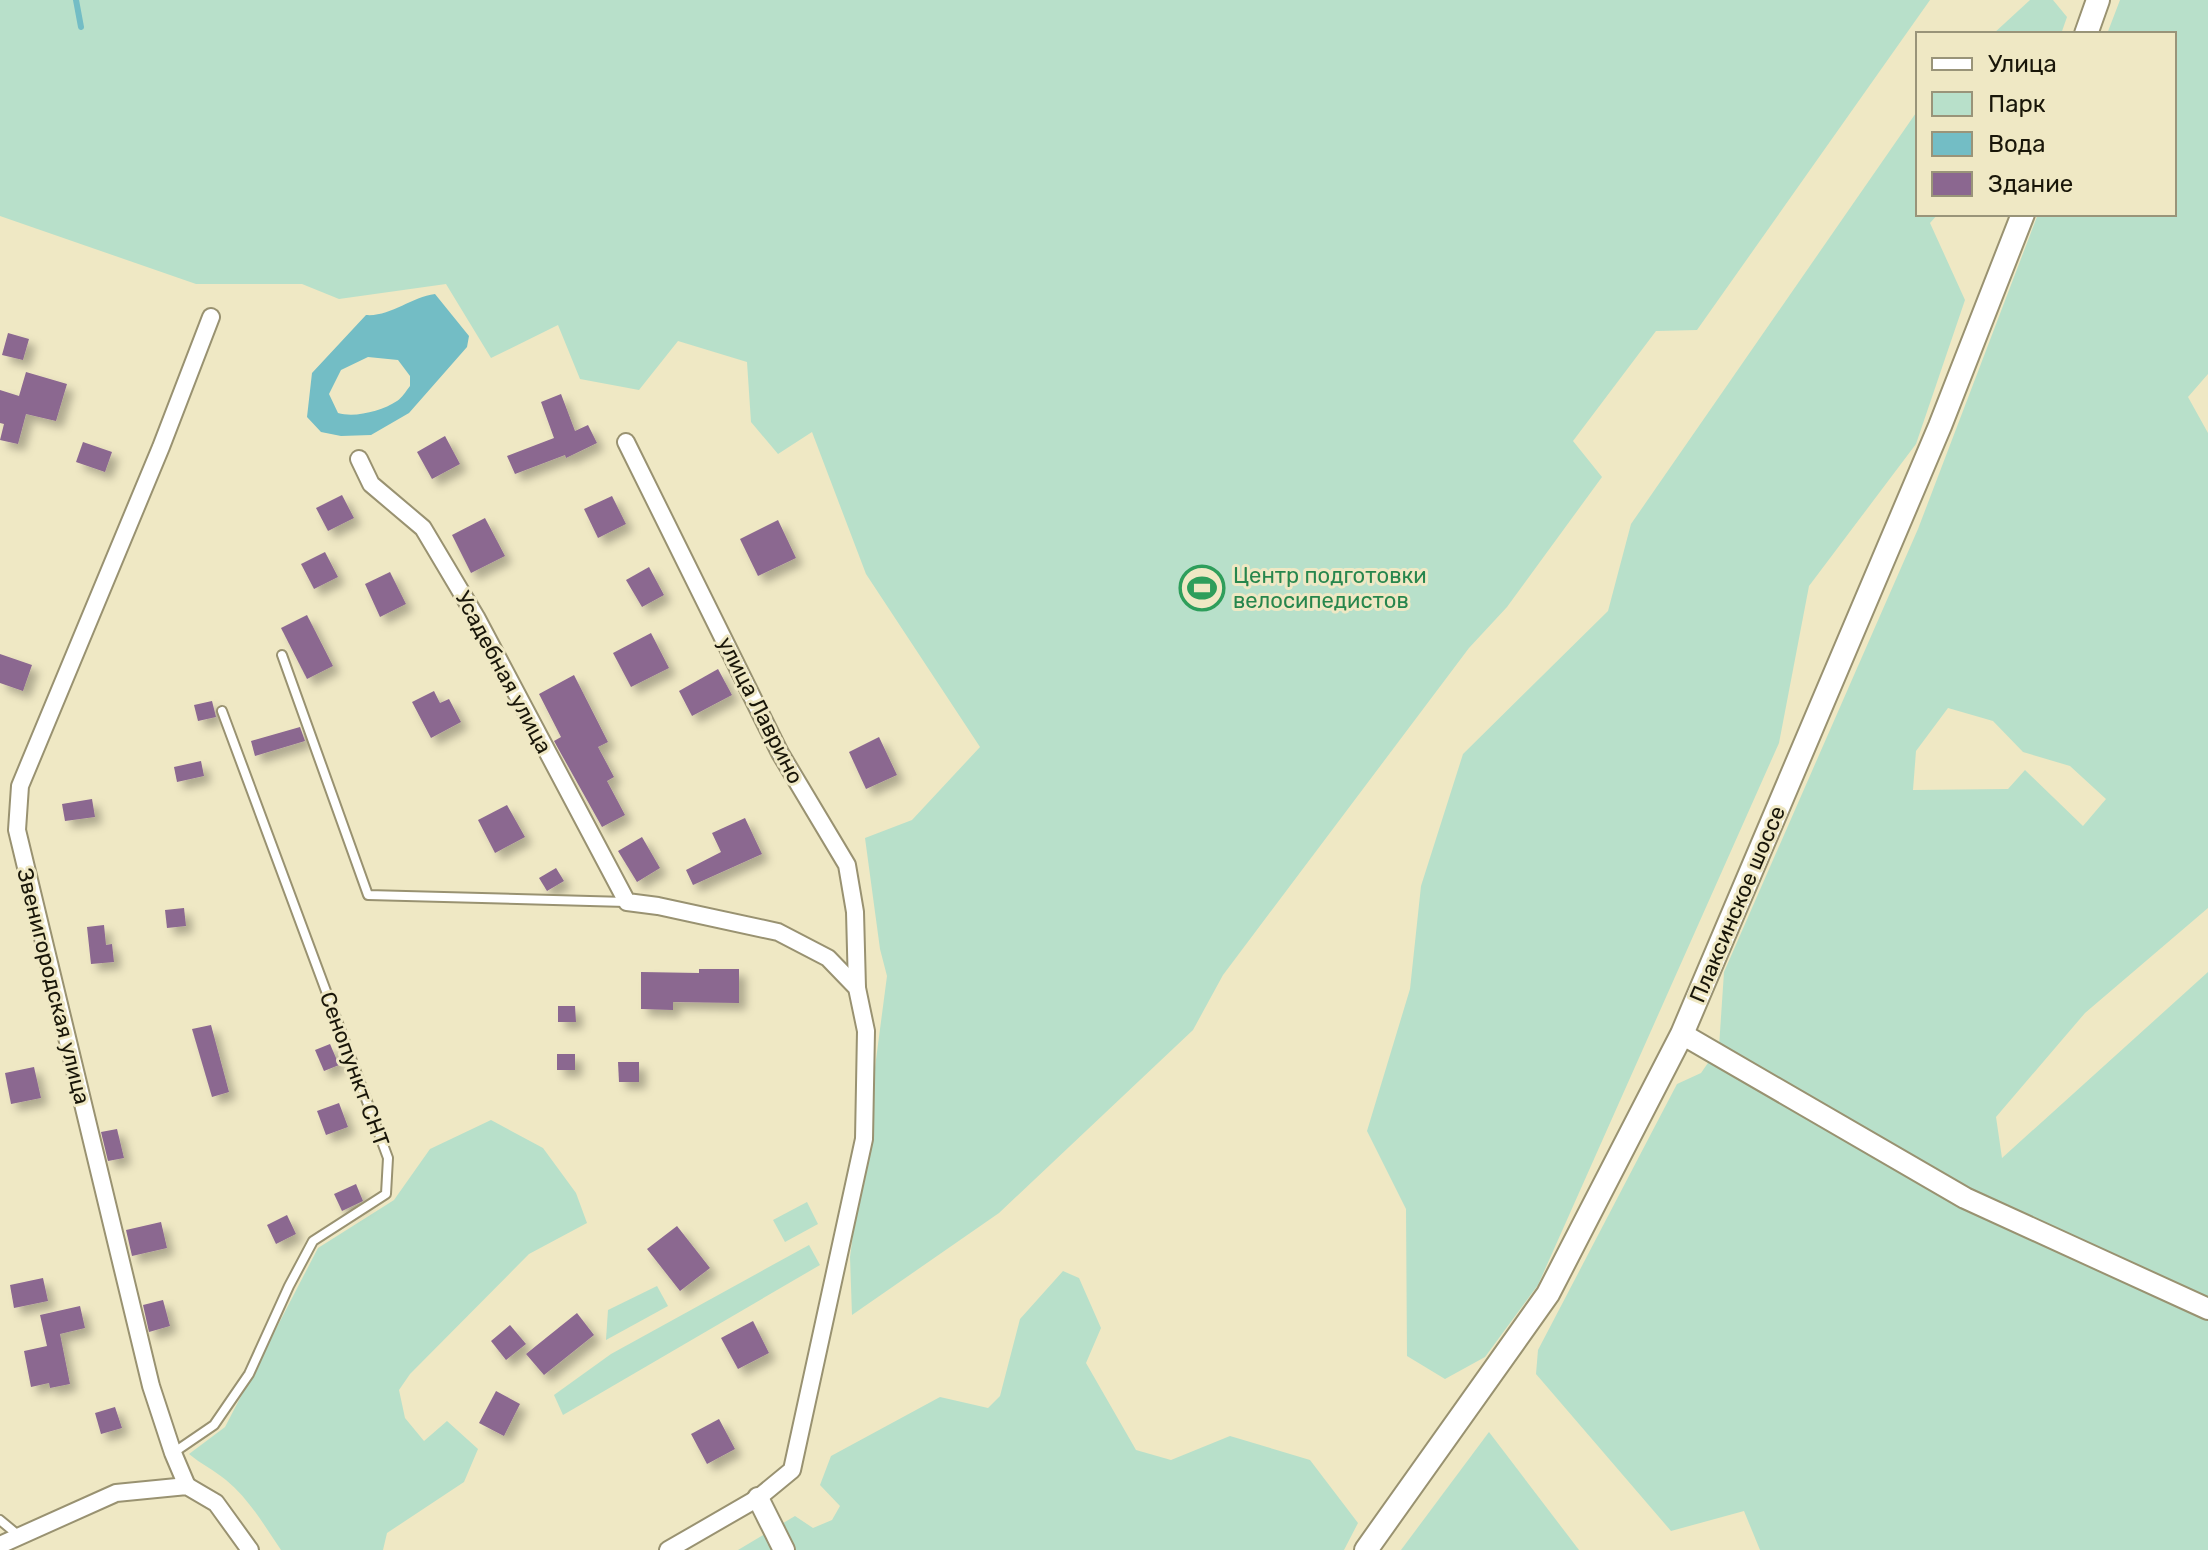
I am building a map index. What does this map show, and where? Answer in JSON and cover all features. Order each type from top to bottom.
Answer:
[{"type":"main road","points":[[2087,32],[2098,0]]},
{"type":"main road","name":"Плаксинское шоссе","points":[[1366,1550],[1548,1294],[1682,1034],[1940,426],[2022,216]]},
{"type":"street","name":"Звенигородская улица","points":[[187,1486],[151,1386],[17,830],[20,786],[161,447],[211,317]]},
{"type":"street","name":"улица Лаврино","points":[[626,442],[780,753],[847,865],[855,912],[857,988],[866,1031],[864,1139],[792,1470],[758,1498]]},
{"type":"street","name":"Усадебная улица","points":[[359,459],[371,484],[423,528],[476,617],[627,902]]},
{"type":"street","points":[[627,902],[778,932],[828,958],[857,988]]},
{"type":"street","points":[[1682,1034],[1965,1198],[2208,1309]]},
{"type":"street","points":[[0,1545],[116,1493],[187,1486],[216,1503],[250,1550]]},
{"type":"street","points":[[668,1550],[758,1498],[784,1550]]},
{"type":"lane","points":[[282,655],[368,895],[627,902]]},
{"type":"lane","name":"Сенопункт СНТ","points":[[173,1453],[214,1425],[249,1374],[313,1241],[386,1194],[388,1158],[222,711]]},
{"type":"lane","points":[[0,1520],[18,1535]]},
{"type":"green space","name":"Центр подготовки велосипедистов","points":[[0,0],[1930,0],[1697,330],[1656,331],[1573,441],[1602,477],[1507,607],[1469,648],[1223,975],[1193,1030],[999,1213],[852,1315],[850,1257],[887,976],[880,949],[865,838],[912,820],[980,747],[866,574],[812,432],[778,454],[751,422],[747,362],[678,341],[639,390],[580,379],[558,325],[491,358],[446,284],[339,299],[302,284],[196,284],[0,216]]},
{"type":"green space","points":[[2030,0],[2053,0],[2067,17],[2062,32],[1995,32]]},
{"type":"green space","points":[[2120,0],[2208,0],[2208,374],[2188,397],[2208,433],[2208,908],[2085,1013],[1996,1117],[2002,1158],[2208,972],[2208,1550],[1760,1550],[1744,1511],[1671,1531],[1536,1374],[1538,1350],[1677,1084],[1701,1073],[1719,1047],[1724,972],[1918,529],[2037,216],[2176,216],[2176,32],[2108,32]],"holes":[[[1948,708],[1993,721],[2023,752],[2070,766],[2106,799],[2083,826],[2025,770],[2008,789],[1913,790],[1916,751]]]},
{"type":"green space","points":[[1916,113],[1916,216],[1936,216],[1930,223],[1965,300],[1916,444],[1809,586],[1779,743],[1538,1285],[1485,1357],[1445,1379],[1407,1356],[1406,1209],[1367,1131],[1410,989],[1421,886],[1463,754],[1608,611],[1631,524]]},
{"type":"green space","points":[[491,1120],[543,1148],[576,1193],[587,1223],[529,1254],[410,1374],[399,1390],[405,1418],[424,1441],[447,1421],[478,1449],[464,1482],[387,1533],[383,1550],[281,1550],[242,1495],[189,1454],[225,1427],[318,1248],[394,1200],[430,1149]]},
{"type":"green space","points":[[807,1202],[818,1224],[785,1242],[773,1220]]},
{"type":"green space","points":[[809,1245],[820,1265],[563,1415],[554,1395],[611,1354]]},
{"type":"green space","points":[[1063,1271],[1079,1278],[1101,1328],[1086,1363],[1136,1450],[1171,1460],[1230,1436],[1310,1460],[1358,1523],[1344,1550],[738,1550],[795,1516],[813,1528],[832,1520],[840,1506],[820,1485],[831,1456],[940,1397],[988,1408],[1000,1396],[1020,1319]]},
{"type":"green space","points":[[657,1286],[668,1306],[606,1340],[608,1310]]},
{"type":"green space","points":[[1489,1432],[1579,1550],[1401,1550]]},
{"type":"water","points":[[435,294],[469,336],[467,347],[409,413],[371,435],[341,436],[321,432],[307,417],[312,373],[366,315],[384,313]],"holes":[[[368,357],[398,360],[410,376],[410,386],[399,400],[368,413],[338,413],[329,394],[341,370]]]},
{"type":"building","points":[[8,333],[29,339],[23,360],[2,355]]},
{"type":"building","points":[[26,372],[67,384],[56,421],[26,414],[18,444],[0,440],[4,424],[0,423],[0,390],[19,396]]},
{"type":"building","points":[[561,394],[575,431],[588,425],[597,443],[566,458],[565,455],[515,474],[507,456],[554,438],[541,402]]},
{"type":"building","points":[[445,436],[460,464],[432,479],[417,452]]},
{"type":"building","points":[[83,442],[112,452],[105,472],[76,462]]},
{"type":"building","points":[[342,495],[354,518],[328,531],[316,508]]},
{"type":"building","points":[[612,496],[626,524],[598,538],[584,509]]},
{"type":"building","points":[[485,518],[505,556],[471,573],[452,535]]},
{"type":"building","points":[[778,520],[796,558],[758,576],[740,539]]},
{"type":"building","points":[[325,552],[338,577],[314,589],[301,564]]},
{"type":"building","points":[[649,567],[664,595],[642,607],[626,580]]},
{"type":"building","points":[[390,572],[406,604],[380,617],[365,584]]},
{"type":"building","points":[[307,615],[333,666],[307,679],[281,628]]},
{"type":"building","points":[[651,633],[669,668],[631,687],[613,653]]},
{"type":"building","points":[[0,654],[32,665],[23,691],[0,683]]},
{"type":"building","points":[[718,669],[732,695],[692,716],[679,691]]},
{"type":"building","points":[[574,675],[608,742],[598,747],[614,777],[607,781],[625,815],[602,827],[554,741],[561,737],[539,694]]},
{"type":"building","points":[[434,691],[440,703],[449,699],[461,722],[431,738],[412,702]]},
{"type":"building","points":[[212,701],[216,717],[198,721],[194,705]]},
{"type":"building","points":[[300,727],[305,741],[255,756],[251,741]]},
{"type":"building","points":[[879,737],[897,775],[866,789],[849,752]]},
{"type":"building","points":[[201,761],[204,776],[177,782],[174,767]]},
{"type":"building","points":[[92,799],[95,817],[65,821],[62,804]]},
{"type":"building","points":[[507,805],[525,837],[495,853],[478,820]]},
{"type":"building","points":[[745,818],[762,854],[693,885],[686,870],[721,852],[712,833]]},
{"type":"building","points":[[642,837],[660,868],[637,882],[618,851]]},
{"type":"building","points":[[556,868],[564,881],[547,891],[539,878]]},
{"type":"building","points":[[184,908],[186,926],[167,928],[165,910]]},
{"type":"building","points":[[104,925],[106,945],[112,944],[114,962],[91,964],[87,927]]},
{"type":"building","points":[[699,969],[739,969],[739,1003],[673,1002],[673,1010],[641,1009],[641,972],[699,973]]},
{"type":"building","points":[[558,1006],[575,1006],[576,1022],[558,1022]]},
{"type":"building","points":[[211,1025],[229,1092],[212,1097],[192,1029]]},
{"type":"building","points":[[330,1044],[339,1065],[324,1071],[315,1050]]},
{"type":"building","points":[[557,1054],[575,1054],[575,1070],[557,1070]]},
{"type":"building","points":[[618,1062],[639,1062],[639,1082],[619,1082]]},
{"type":"building","points":[[34,1067],[41,1098],[11,1104],[5,1073]]},
{"type":"building","points":[[339,1103],[348,1127],[326,1135],[317,1111]]},
{"type":"building","points":[[117,1129],[124,1158],[108,1161],[101,1132]]},
{"type":"building","points":[[356,1184],[363,1201],[342,1211],[334,1194]]},
{"type":"building","points":[[287,1215],[296,1234],[276,1244],[267,1225]]},
{"type":"building","points":[[161,1222],[167,1248],[132,1256],[126,1230]]},
{"type":"building","points":[[677,1226],[710,1268],[680,1291],[647,1249]]},
{"type":"building","points":[[43,1278],[48,1301],[14,1308],[10,1285]]},
{"type":"building","points":[[163,1300],[170,1326],[149,1332],[143,1305]]},
{"type":"building","points":[[80,1306],[85,1328],[60,1334],[70,1384],[50,1388],[49,1383],[31,1387],[24,1351],[47,1346],[40,1315]]},
{"type":"building","points":[[577,1313],[594,1335],[544,1375],[526,1354]]},
{"type":"building","points":[[753,1321],[769,1353],[738,1369],[721,1338]]},
{"type":"building","points":[[510,1325],[526,1344],[506,1360],[491,1341]]},
{"type":"building","points":[[496,1391],[520,1404],[504,1436],[479,1423]]},
{"type":"building","points":[[115,1407],[122,1428],[101,1434],[95,1413]]},
{"type":"building","points":[[719,1419],[735,1449],[707,1464],[691,1434]]},
{"type":"waterway","points":[[76,0],[81,27]]},
{"type":"place","name":"Центр подготовки велосипедистов","points":[[1202,588]]}]
